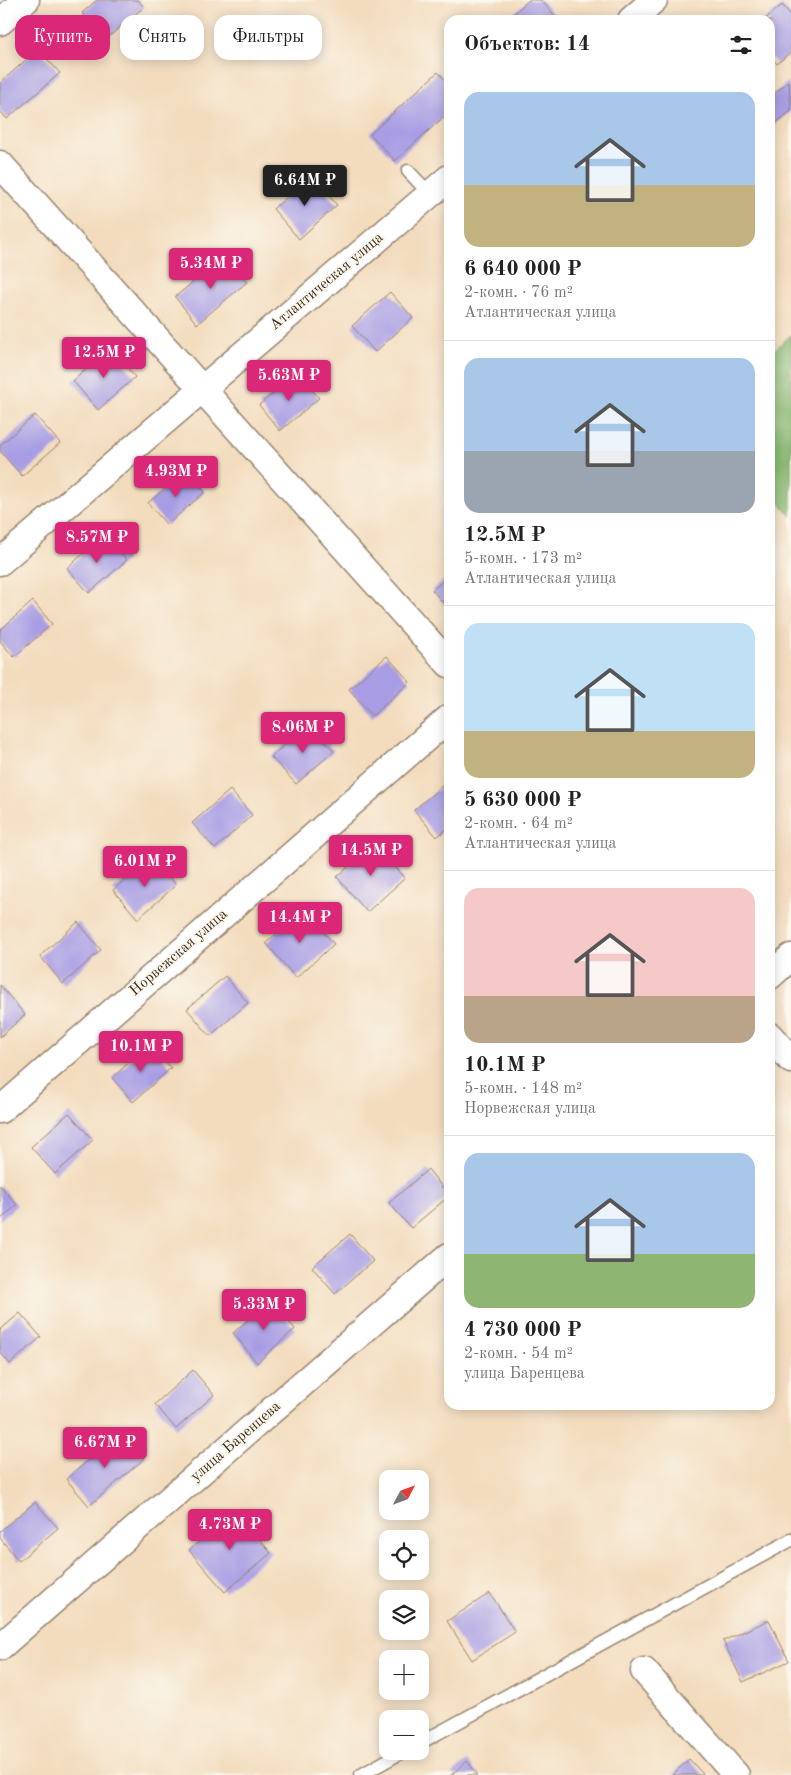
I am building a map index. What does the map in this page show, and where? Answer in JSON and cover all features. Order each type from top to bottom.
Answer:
[{"type":"street","points":[[0,22],[26,0]]},
{"type":"street","points":[[0,164],[444,658]]},
{"type":"street","name":"Атлантическая улица","points":[[0,562],[439,186]]},
{"type":"street","name":"Норвежская улица","points":[[0,1110],[444,722]]},
{"type":"street","points":[[775,971],[791,957]]},
{"type":"street","points":[[775,1042],[791,1060]]},
{"type":"street","name":"улица Баренцева","points":[[0,1647],[444,1260]]},
{"type":"street","points":[[644,1671],[736,1775]]},
{"type":"lane","points":[[408,171],[439,186]]},
{"type":"lane","points":[[429,1738],[791,1540]]},
{"type":"lane","points":[[361,1775],[388,1760]]},
{"type":"green space","points":[[791,335],[791,516],[775,498],[775,349]]},
{"type":"building","points":[[97,0],[138,0],[144,7],[135,15],[120,15],[120,27],[110,36],[110,15],[84,15],[82,13]]},
{"type":"building","points":[[529,0],[541,0],[554,15],[512,15]]},
{"type":"building","points":[[782,5],[791,15],[791,52],[777,64],[775,62],[775,15],[770,15]]},
{"type":"building","points":[[26,60],[48,60],[60,73],[7,119],[0,111],[0,83]]},
{"type":"building","points":[[438,72],[444,79],[444,117],[395,161],[370,134]]},
{"type":"building","points":[[789,81],[791,111],[775,124],[775,93]]},
{"type":"building","points":[[311,176],[337,205],[299,239],[273,209]]},
{"type":"building","points":[[225,255],[247,282],[197,324],[175,297]]},
{"type":"building","points":[[390,292],[413,318],[375,352],[352,326]]},
{"type":"building","points":[[110,348],[135,377],[98,410],[73,381]]},
{"type":"building","points":[[298,373],[319,398],[280,431],[259,405]]},
{"type":"building","points":[[35,415],[60,443],[22,476],[0,451],[0,445]]},
{"type":"building","points":[[186,470],[205,492],[167,525],[148,503]]},
{"type":"building","points":[[105,535],[127,560],[89,593],[67,568]]},
{"type":"building","points":[[444,580],[444,604],[432,590]]},
{"type":"building","points":[[33,601],[52,624],[14,657],[0,641],[0,630]]},
{"type":"building","points":[[387,656],[410,682],[372,716],[349,689]]},
{"type":"building","points":[[309,723],[334,751],[296,784],[271,757]]},
{"type":"building","points":[[444,784],[444,831],[437,837],[414,810]]},
{"type":"building","points":[[230,790],[252,815],[215,849],[192,823]]},
{"type":"building","points":[[375,843],[405,878],[367,912],[337,877]]},
{"type":"building","points":[[152,856],[176,885],[138,919],[113,890]]},
{"type":"building","points":[[304,909],[334,944],[296,978],[266,943]]},
{"type":"building","points":[[78,922],[101,950],[63,984],[40,956]]},
{"type":"building","points":[[225,976],[248,1003],[210,1036],[187,1009]]},
{"type":"building","points":[[0,985],[25,1015],[0,1037]]},
{"type":"building","points":[[149,1044],[171,1068],[133,1102],[112,1078]]},
{"type":"building","points":[[69,1113],[93,1140],[55,1174],[31,1147]]},
{"type":"building","points":[[428,1169],[444,1190],[444,1200],[411,1228],[389,1203]]},
{"type":"building","points":[[0,1185],[17,1205],[0,1220]]},
{"type":"building","points":[[350,1234],[373,1261],[335,1294],[312,1267]]},
{"type":"building","points":[[270,1300],[295,1329],[257,1363],[233,1333]]},
{"type":"building","points":[[20,1313],[41,1337],[10,1364],[0,1352],[0,1330]]},
{"type":"building","points":[[193,1370],[214,1395],[176,1429],[155,1404]]},
{"type":"building","points":[[122,1432],[145,1458],[89,1506],[66,1479]]},
{"type":"building","points":[[35,1502],[58,1528],[19,1561],[0,1538],[0,1531]]},
{"type":"building","points":[[236,1511],[271,1553],[225,1592],[189,1550]]},
{"type":"building","points":[[490,1593],[515,1632],[472,1660],[447,1621]]},
{"type":"building","points":[[769,1620],[789,1661],[743,1682],[723,1641]]},
{"type":"building","points":[[689,1759],[704,1775],[672,1775]]},
{"type":"building","points":[[467,1761],[478,1775],[451,1775]]}]
